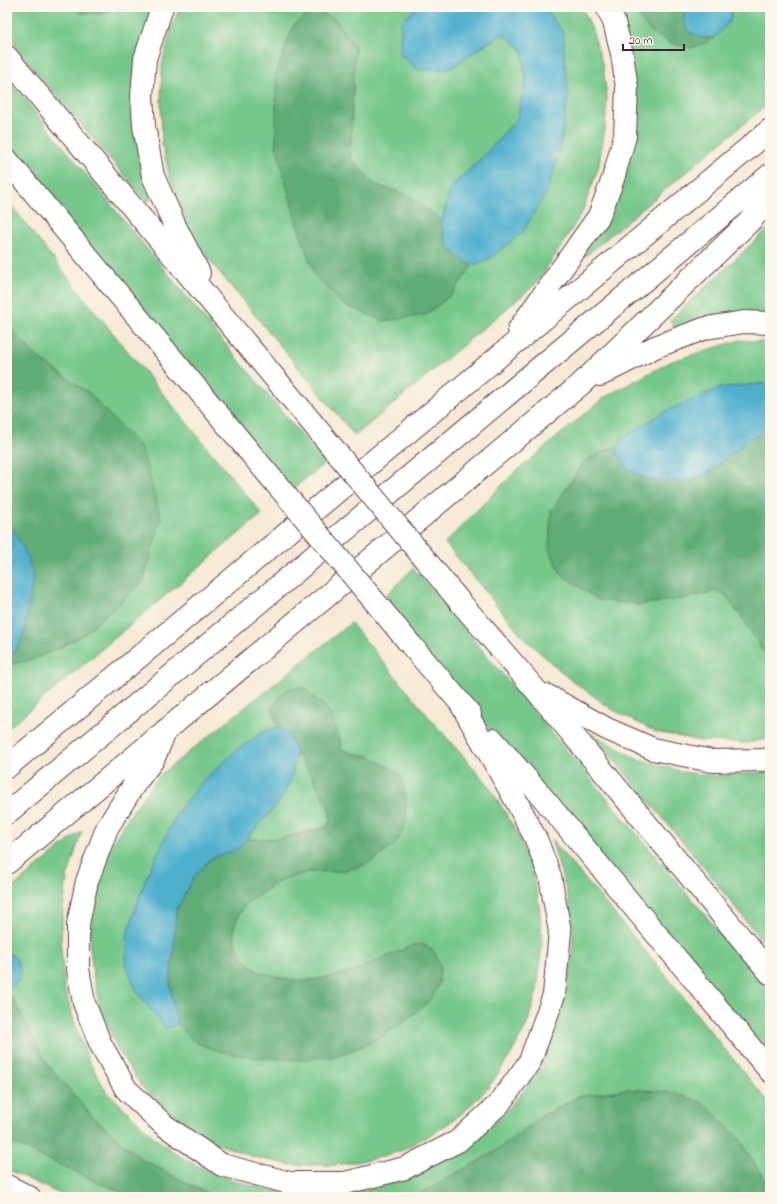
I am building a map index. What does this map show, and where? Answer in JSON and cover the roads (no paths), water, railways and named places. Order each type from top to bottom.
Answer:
[{"type":"highway","points":[[162,7],[145,59],[142,96],[144,126],[153,176],[175,226],[216,308]]},
{"type":"highway","points":[[500,355],[599,216],[613,179],[624,136],[627,88],[622,54],[614,22],[607,7]]},
{"type":"highway","points":[[7,57],[461,603],[535,689],[770,973]]},
{"type":"highway","points":[[7,767],[770,130]]},
{"type":"highway","points":[[7,160],[411,645],[539,793],[770,1070]]},
{"type":"highway","points":[[7,813],[770,175]]},
{"type":"highway","points":[[7,862],[581,384],[770,200]]},
{"type":"highway","points":[[581,384],[655,347],[706,328],[744,322],[770,323]]},
{"type":"highway","points":[[535,689],[607,729],[653,749],[712,761],[763,760],[770,758]]},
{"type":"highway","points":[[166,730],[153,760],[135,783],[106,828],[87,881],[78,924],[78,969],[84,1003],[100,1043],[126,1089],[164,1125],[222,1164],[290,1183],[345,1183],[405,1168],[458,1141],[499,1104],[530,1060],[554,995],[560,932],[550,876],[536,839],[520,807],[461,704]]},
{"type":"highway","points":[[7,1186],[29,1197]]},
{"type":"water","points":[[417,7],[544,7],[563,32],[568,95],[560,150],[547,192],[522,233],[489,259],[472,266],[449,250],[441,224],[451,187],[483,157],[517,119],[526,80],[522,49],[504,35],[500,35],[449,69],[418,70],[400,54],[401,22]]},
{"type":"water","points":[[686,7],[732,7],[731,19],[715,38],[701,38],[687,31],[684,21]]},
{"type":"water","points":[[770,383],[770,433],[750,438],[709,473],[692,481],[652,481],[627,469],[616,450],[622,438],[666,411],[720,388]]},
{"type":"water","points":[[7,524],[13,529],[29,560],[33,578],[24,633],[17,649],[7,662]]},
{"type":"water","points":[[277,727],[289,734],[296,753],[292,778],[280,801],[238,849],[210,859],[194,877],[176,910],[170,983],[177,1024],[166,1029],[137,992],[126,965],[128,931],[146,878],[177,813],[203,781],[238,749],[263,732]]},
{"type":"water","points":[[7,953],[15,957],[20,968],[20,976],[7,992]]}]
